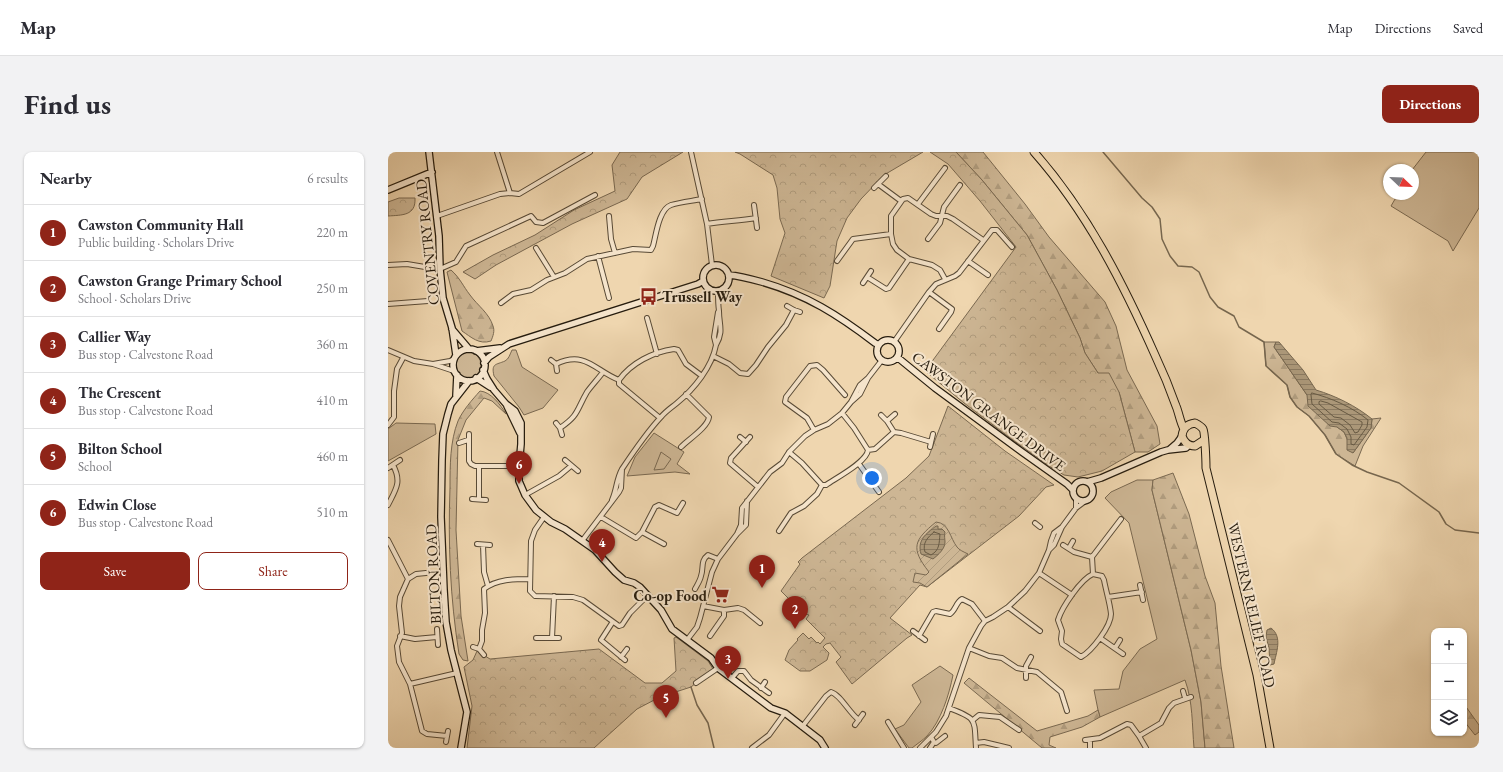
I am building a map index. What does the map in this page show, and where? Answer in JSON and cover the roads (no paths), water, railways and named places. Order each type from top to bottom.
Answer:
[{"type":"highway","points":[[1034,152],[1068,195],[1107,256],[1145,333],[1176,406],[1184,441],[1192,445],[1204,440],[1204,429],[1198,424],[1192,424],[1176,406]]},
{"type":"highway","points":[[1183,432],[1192,424]]},
{"type":"highway","name":"WESTERN RELIEF ROAD","points":[[1204,440],[1206,468],[1257,675],[1270,748]]},
{"type":"highway","name":"WESTERN RELIEF ROAD","points":[[1192,445],[1206,468]]},
{"type":"street","name":"COVENTRY ROAD","points":[[429,152],[439,236],[443,298],[447,316],[452,328],[469,349]]},
{"type":"street","points":[[497,152],[510,192]]},
{"type":"street","points":[[437,216],[500,194],[510,192],[519,194],[590,152]]},
{"type":"street","points":[[691,152],[707,224],[712,265]]},
{"type":"street","points":[[918,204],[945,168]]},
{"type":"street","points":[[388,190],[432,172]]},
{"type":"street","points":[[874,188],[886,176]]},
{"type":"street","points":[[878,184],[901,201]]},
{"type":"street","points":[[928,239],[940,223],[944,207],[960,185]]},
{"type":"street","points":[[440,269],[456,262],[466,246],[531,216],[536,222],[543,223],[595,195]]},
{"type":"street","points":[[945,280],[940,270],[932,265],[909,259],[897,250],[893,244],[891,234],[891,216],[901,201],[906,197],[931,214],[936,216],[947,216],[983,240]]},
{"type":"street","points":[[501,303],[513,294],[531,290],[554,277],[565,273],[582,262],[598,256],[633,249],[650,250],[653,246],[661,215],[665,208],[670,205],[702,199]]},
{"type":"street","points":[[754,205],[757,228]]},
{"type":"street","points":[[609,216],[611,239],[615,253]]},
{"type":"street","points":[[707,224],[721,221],[730,222],[756,218]]},
{"type":"street","points":[[894,342],[936,284],[955,276],[992,230],[997,230],[1012,248]]},
{"type":"street","points":[[837,261],[853,239],[891,234]]},
{"type":"street","points":[[536,248],[554,277]]},
{"type":"street","points":[[598,256],[609,298]]},
{"type":"street","points":[[867,277],[886,289],[889,288],[909,259]]},
{"type":"street","points":[[968,261],[988,275]]},
{"type":"street","points":[[388,265],[407,264],[425,267]]},
{"type":"street","points":[[729,275],[728,284],[723,289],[718,291],[710,290],[704,284],[702,277],[706,269],[712,265],[723,267],[729,275],[779,287],[813,301],[847,322],[879,345]]},
{"type":"street","points":[[863,282],[871,270]]},
{"type":"street","points":[[703,281],[653,299],[509,344],[489,357],[484,363],[483,370],[494,390],[506,404],[520,433],[521,444],[519,481],[525,495],[536,510],[556,526],[565,529],[595,550],[624,580],[640,587],[661,610],[672,629],[711,658],[718,668],[771,708],[785,713],[820,740],[826,748]]},
{"type":"street","points":[[582,541],[612,500],[616,491],[616,480],[622,469],[660,418],[686,394],[702,376],[713,356],[720,338],[721,324],[718,312],[718,291]]},
{"type":"street","points":[[929,292],[952,309],[939,329]]},
{"type":"street","points":[[388,304],[428,301]]},
{"type":"street","points":[[787,306],[800,312]]},
{"type":"street","points":[[713,356],[729,364],[740,373],[748,374],[786,325],[794,310]]},
{"type":"street","points":[[647,318],[657,354]]},
{"type":"street","name":"COVENTRY ROAD","points":[[452,328],[455,357]]},
{"type":"street","points":[[887,340],[894,342],[899,349],[897,357],[888,362],[882,360],[877,352],[879,345],[887,340]]},
{"type":"street","points":[[388,350],[414,362],[433,364],[450,361],[460,352],[469,349],[476,351],[501,348]]},
{"type":"street","points":[[619,380],[635,363],[668,350],[677,349],[683,361],[702,376]]},
{"type":"street","points":[[476,351],[480,354],[484,363]]},
{"type":"street","points":[[455,357],[453,366],[455,373]]},
{"type":"street","name":"CAWSTON GRANGE DRIVE","points":[[897,357],[913,371],[1067,484],[1073,490]]},
{"type":"street","points":[[388,425],[394,417],[394,391],[397,369],[403,358]]},
{"type":"street","points":[[551,360],[556,364],[557,371]]},
{"type":"street","points":[[556,364],[565,360],[584,360],[596,366],[603,372],[619,380],[619,384],[660,418]]},
{"type":"street","points":[[687,640],[697,627],[704,606],[712,572],[718,559],[737,534],[746,525],[747,501],[770,472],[782,463],[789,452],[805,436],[828,424],[842,414],[851,402],[860,394],[868,378],[882,360]]},
{"type":"street","points":[[433,364],[455,373],[460,378],[469,381],[476,378],[483,370]]},
{"type":"street","points":[[814,430],[807,418],[785,402],[786,397],[810,366],[817,365],[845,395]]},
{"type":"street","points":[[560,428],[576,415],[587,392],[603,372]]},
{"type":"street","name":"BILTON ROAD","points":[[455,373],[457,384],[455,398],[448,414],[443,434],[441,517],[446,622],[466,712],[461,748]]},
{"type":"street","points":[[476,378],[494,390]]},
{"type":"street","name":"BILTON ROAD","points":[[455,398],[469,381]]},
{"type":"street","points":[[681,448],[690,438],[707,425],[709,417],[686,394]]},
{"type":"street","points":[[842,414],[854,428],[868,450]]},
{"type":"street","points":[[887,421],[894,414]]},
{"type":"street","points":[[881,415],[894,432]]},
{"type":"street","points":[[556,423],[560,428],[562,435]]},
{"type":"street","points":[[868,450],[875,449],[894,432],[931,442]]},
{"type":"street","points":[[1168,450],[1177,443],[1183,432]]},
{"type":"street","points":[[469,434],[469,461],[471,464],[479,466],[519,466]]},
{"type":"street","points":[[930,447],[934,434]]},
{"type":"street","points":[[740,436],[746,442]]},
{"type":"street","points":[[750,437],[731,458],[730,464],[758,487]]},
{"type":"street","points":[[459,443],[468,440]]},
{"type":"street","points":[[1076,508],[1076,498],[1073,490],[1078,483],[1101,478],[1161,452],[1186,448],[1192,445]]},
{"type":"street","points":[[779,531],[791,513],[804,506],[817,494],[822,485],[826,485],[858,464],[867,454],[868,450]]},
{"type":"street","points":[[789,452],[802,463],[822,485]]},
{"type":"street","points":[[388,468],[400,460]]},
{"type":"street","points":[[565,460],[578,471]]},
{"type":"street","points":[[858,464],[879,492]]},
{"type":"street","points":[[388,505],[398,483],[398,474],[393,465]]},
{"type":"street","points":[[479,466],[479,499]]},
{"type":"street","points":[[525,495],[559,476],[571,466]]},
{"type":"street","points":[[920,748],[938,729],[949,708],[969,648],[984,621],[997,615],[1008,607],[1025,591],[1039,573],[1049,550],[1060,534],[1062,527],[1076,508],[1092,497],[1093,491],[1101,478]]},
{"type":"street","points":[[1087,482],[1091,485],[1093,491]]},
{"type":"street","name":"CAWSTON GRANGE DRIVE","points":[[1067,484],[1078,483]]},
{"type":"street","points":[[1076,498],[1084,502]]},
{"type":"street","points":[[472,499],[486,500]]},
{"type":"street","points":[[600,517],[636,538],[642,532],[655,506],[660,505],[677,513],[682,503]]},
{"type":"street","points":[[544,517],[535,530],[531,541],[530,591],[532,594],[535,596],[573,597],[583,600],[612,623],[619,626],[647,596]]},
{"type":"street","points":[[1093,574],[1092,557],[1121,519]]},
{"type":"street","points":[[1035,523],[1040,527]]},
{"type":"street","points":[[642,532],[664,544]]},
{"type":"street","points":[[388,540],[408,579]]},
{"type":"street","points":[[1069,548],[1073,541]]},
{"type":"street","points":[[477,544],[490,545]]},
{"type":"street","points":[[483,545],[484,572],[488,586]]},
{"type":"street","points":[[1063,545],[1074,552],[1092,557]]},
{"type":"street","points":[[696,589],[701,578],[702,562],[704,558],[708,555],[718,559]]},
{"type":"street","points":[[426,573],[416,574],[408,579],[400,597],[399,606],[402,633],[397,646],[399,662],[410,684],[422,731],[427,734],[447,736]]},
{"type":"street","points":[[1039,573],[1072,595]]},
{"type":"street","points":[[1093,574],[1102,576],[1111,613],[1110,620],[1100,638],[1081,657],[1062,644],[1060,638],[1062,631],[1058,620],[1072,595],[1088,576],[1093,574]]},
{"type":"street","points":[[479,649],[482,641],[485,613],[484,589],[507,579],[530,579]]},
{"type":"street","points":[[1140,585],[1143,600]]},
{"type":"street","points":[[1108,597],[1142,592]]},
{"type":"street","points":[[552,638],[554,596]]},
{"type":"street","points":[[919,636],[933,612],[936,611],[950,614],[962,599],[972,604],[984,621]]},
{"type":"street","points":[[704,606],[724,610],[738,608],[744,610],[760,623]]},
{"type":"street","points":[[1008,607],[1040,630]]},
{"type":"street","points":[[710,636],[724,616],[724,610]]},
{"type":"street","points":[[612,623],[601,640],[625,660]]},
{"type":"street","points":[[437,629],[438,645]]},
{"type":"street","points":[[913,631],[925,640]]},
{"type":"street","points":[[400,636],[415,639],[437,637]]},
{"type":"street","points":[[536,638],[559,638]]},
{"type":"street","points":[[1100,638],[1123,654]]},
{"type":"street","points":[[1115,648],[1120,640]]},
{"type":"street","points":[[473,647],[479,649],[484,655]]},
{"type":"street","points":[[969,648],[989,656],[1002,658],[1018,668],[1037,672],[1061,692],[1067,711]]},
{"type":"street","points":[[621,657],[627,649]]},
{"type":"street","points":[[1026,678],[1027,663],[1031,657]]},
{"type":"street","points":[[696,683],[718,668]]},
{"type":"street","points":[[732,678],[738,671],[743,670],[749,678],[769,693]]},
{"type":"street","points":[[410,684],[457,673]]},
{"type":"street","points":[[761,688],[765,682]]},
{"type":"street","points":[[1183,691],[1185,698]]},
{"type":"street","points":[[802,727],[826,696],[831,692],[835,693],[848,710],[859,720]]},
{"type":"street","points":[[1139,736],[1161,723],[1172,705],[1185,698],[1191,697]]},
{"type":"street","points":[[949,708],[968,716],[973,720],[975,725],[976,748]]},
{"type":"street","points":[[754,748],[769,735],[785,713]]},
{"type":"street","points":[[855,725],[863,714]]},
{"type":"street","points":[[973,720],[979,715],[1000,717],[1019,730]]},
{"type":"street","points":[[888,722],[904,748]]},
{"type":"street","points":[[1085,740],[1100,738],[1127,724],[1133,728],[1146,748]]},
{"type":"street","points":[[446,742],[448,731]]},
{"type":"street","points":[[930,748],[934,742],[936,743],[945,736]]},
{"type":"street","points":[[931,737],[934,742]]},
{"type":"street","points":[[1090,740],[1090,748]]},
{"type":"street","points":[[976,743],[984,742],[1009,748]]},
{"type":"water","points":[[1276,342],[1279,342],[1303,370],[1316,390],[1346,402],[1372,419],[1371,428],[1353,453],[1347,450],[1347,438],[1344,432],[1337,427],[1330,426],[1308,406],[1307,395],[1274,347]]},
{"type":"water","points":[[936,526],[938,526],[938,529],[942,529],[945,532],[945,545],[939,554],[933,559],[921,554],[920,545],[923,538]]},
{"type":"water","points":[[1271,628],[1277,636],[1278,645],[1274,664],[1270,665],[1269,648],[1266,637],[1267,630]]},
{"type":"waterway","points":[[1103,152],[1142,198],[1152,207],[1160,219],[1162,239],[1170,256],[1178,266],[1192,267],[1199,272],[1210,297],[1218,307],[1234,316],[1239,327],[1264,342],[1266,366],[1287,385],[1290,397],[1297,407],[1309,416],[1325,435],[1336,454],[1352,465],[1367,472],[1399,483],[1439,512],[1446,524],[1455,530],[1479,533]]},
{"type":"waterway","points":[[691,687],[697,705],[708,723],[714,748]]},
{"type":"place","name":"Trussell Way","points":[[649,296]]},
{"type":"place","name":"Edwin Close","points":[[519,484]]},
{"type":"place","name":"The Crescent","points":[[602,562]]},
{"type":"place","name":"Cawston Community Hall","points":[[762,588]]},
{"type":"place","name":"Co-op Food","points":[[720,595]]},
{"type":"place","name":"Cawston Grange Primary School","points":[[795,629]]},
{"type":"place","name":"Callier Way","points":[[728,679]]},
{"type":"place","name":"Bilton School","points":[[666,718]]}]
